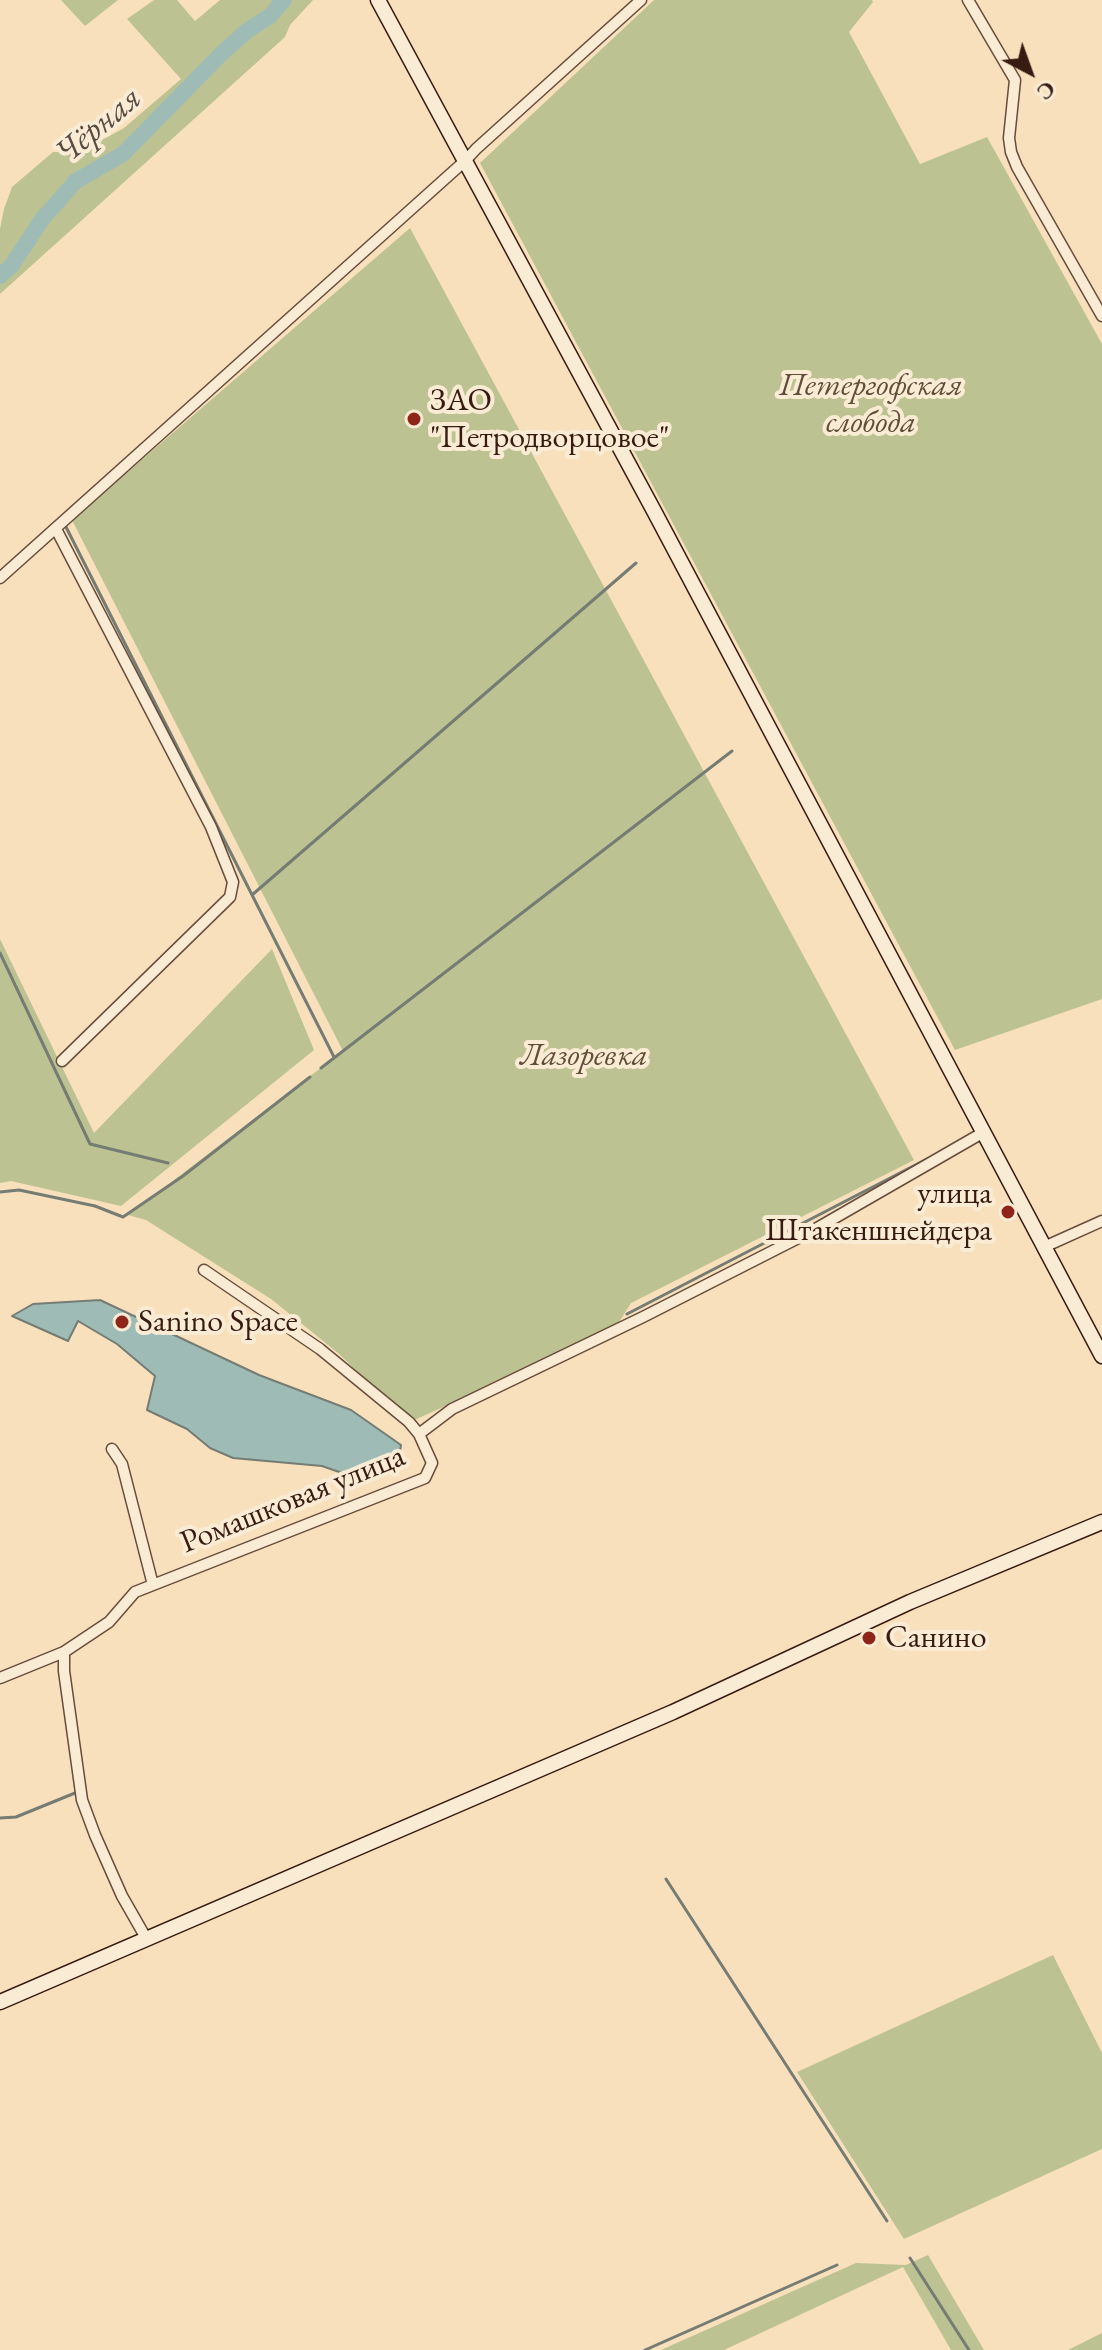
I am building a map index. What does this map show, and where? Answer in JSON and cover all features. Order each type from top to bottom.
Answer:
[{"type":"street","points":[[378,0],[1102,1356]]},
{"type":"street","points":[[0,578],[641,0]]},
{"type":"street","points":[[968,0],[1015,80],[1009,138],[1017,167],[1102,316]]},
{"type":"street","points":[[56,529],[193,791],[233,882],[230,897],[62,1061]]},
{"type":"street","points":[[419,1434],[452,1409],[812,1231],[984,1132]]},
{"type":"street","points":[[1044,1247],[1102,1221]]},
{"type":"street","name":"Ромашковая улица","points":[[0,1678],[64,1652],[109,1622],[135,1592],[425,1478],[432,1463],[419,1434],[409,1422],[320,1349],[204,1270]]},
{"type":"street","name":"Ромашковая улица","points":[[112,1449],[122,1464],[153,1585]]},
{"type":"street","points":[[0,2002],[673,1712],[910,1602],[1102,1522]]},
{"type":"street","points":[[64,1652],[82,1800],[122,1896],[146,1938]]},
{"type":"green space","points":[[61,0],[118,0],[85,26]]},
{"type":"green space","points":[[154,0],[177,0],[195,21],[220,0],[313,0],[290,25],[285,37],[0,294],[0,229],[12,187],[53,152],[80,152],[124,128],[181,79],[127,19]]},
{"type":"green space","name":"Петергофская слобода","points":[[654,0],[872,0],[849,32],[920,164],[987,137],[1102,344],[1102,999],[955,1050],[480,163]]},
{"type":"green space","name":"Лазоревка","points":[[410,228],[914,1160],[631,1303],[614,1330],[410,1422],[338,1353],[271,1299],[146,1220],[128,1215],[343,1051],[72,520]]},
{"type":"green space","points":[[0,939],[94,1133],[272,949],[314,1050],[121,1206],[11,1181],[0,1183]]},
{"type":"green space","points":[[1053,1955],[1102,2053],[1102,2149],[904,2239],[797,2072]]},
{"type":"green space","points":[[928,2255],[984,2350],[951,2350],[903,2267],[724,2350],[661,2350],[856,2263],[906,2265]]},
{"type":"green space","points":[[1102,2333],[1102,2350],[1068,2350]]},
{"type":"water","points":[[100,1300],[259,1375],[351,1410],[401,1445],[399,1459],[378,1477],[365,1481],[322,1466],[233,1458],[210,1448],[187,1429],[147,1410],[155,1376],[117,1344],[78,1321],[68,1341],[12,1316],[33,1304]]},
{"type":"waterway","name":"Чёрная","points":[[0,276],[12,265],[43,218],[76,181],[123,154],[220,55],[248,30],[270,16],[284,0]]},
{"type":"waterway","points":[[65,525],[334,1057]]},
{"type":"waterway","points":[[252,895],[636,563]]},
{"type":"waterway","points":[[321,1068],[732,751]]},
{"type":"waterway","points":[[0,953],[90,1144],[168,1163]]},
{"type":"waterway","points":[[0,1192],[19,1190],[95,1206],[123,1217],[183,1176],[310,1077]]},
{"type":"waterway","points":[[627,1314],[927,1159]]},
{"type":"waterway","points":[[0,1818],[16,1817],[75,1793]]},
{"type":"waterway","points":[[666,1879],[887,2221]]},
{"type":"waterway","points":[[910,2258],[969,2350]]},
{"type":"waterway","points":[[645,2350],[837,2265]]},
{"type":"place","name":"ЗАО \"Петродворцовое\"","points":[[414,419]]},
{"type":"place","name":"улица Штакеншнейдера","points":[[1008,1212]]},
{"type":"place","name":"Sanino Space","points":[[122,1322]]},
{"type":"place","name":"Санино","points":[[869,1638]]}]
